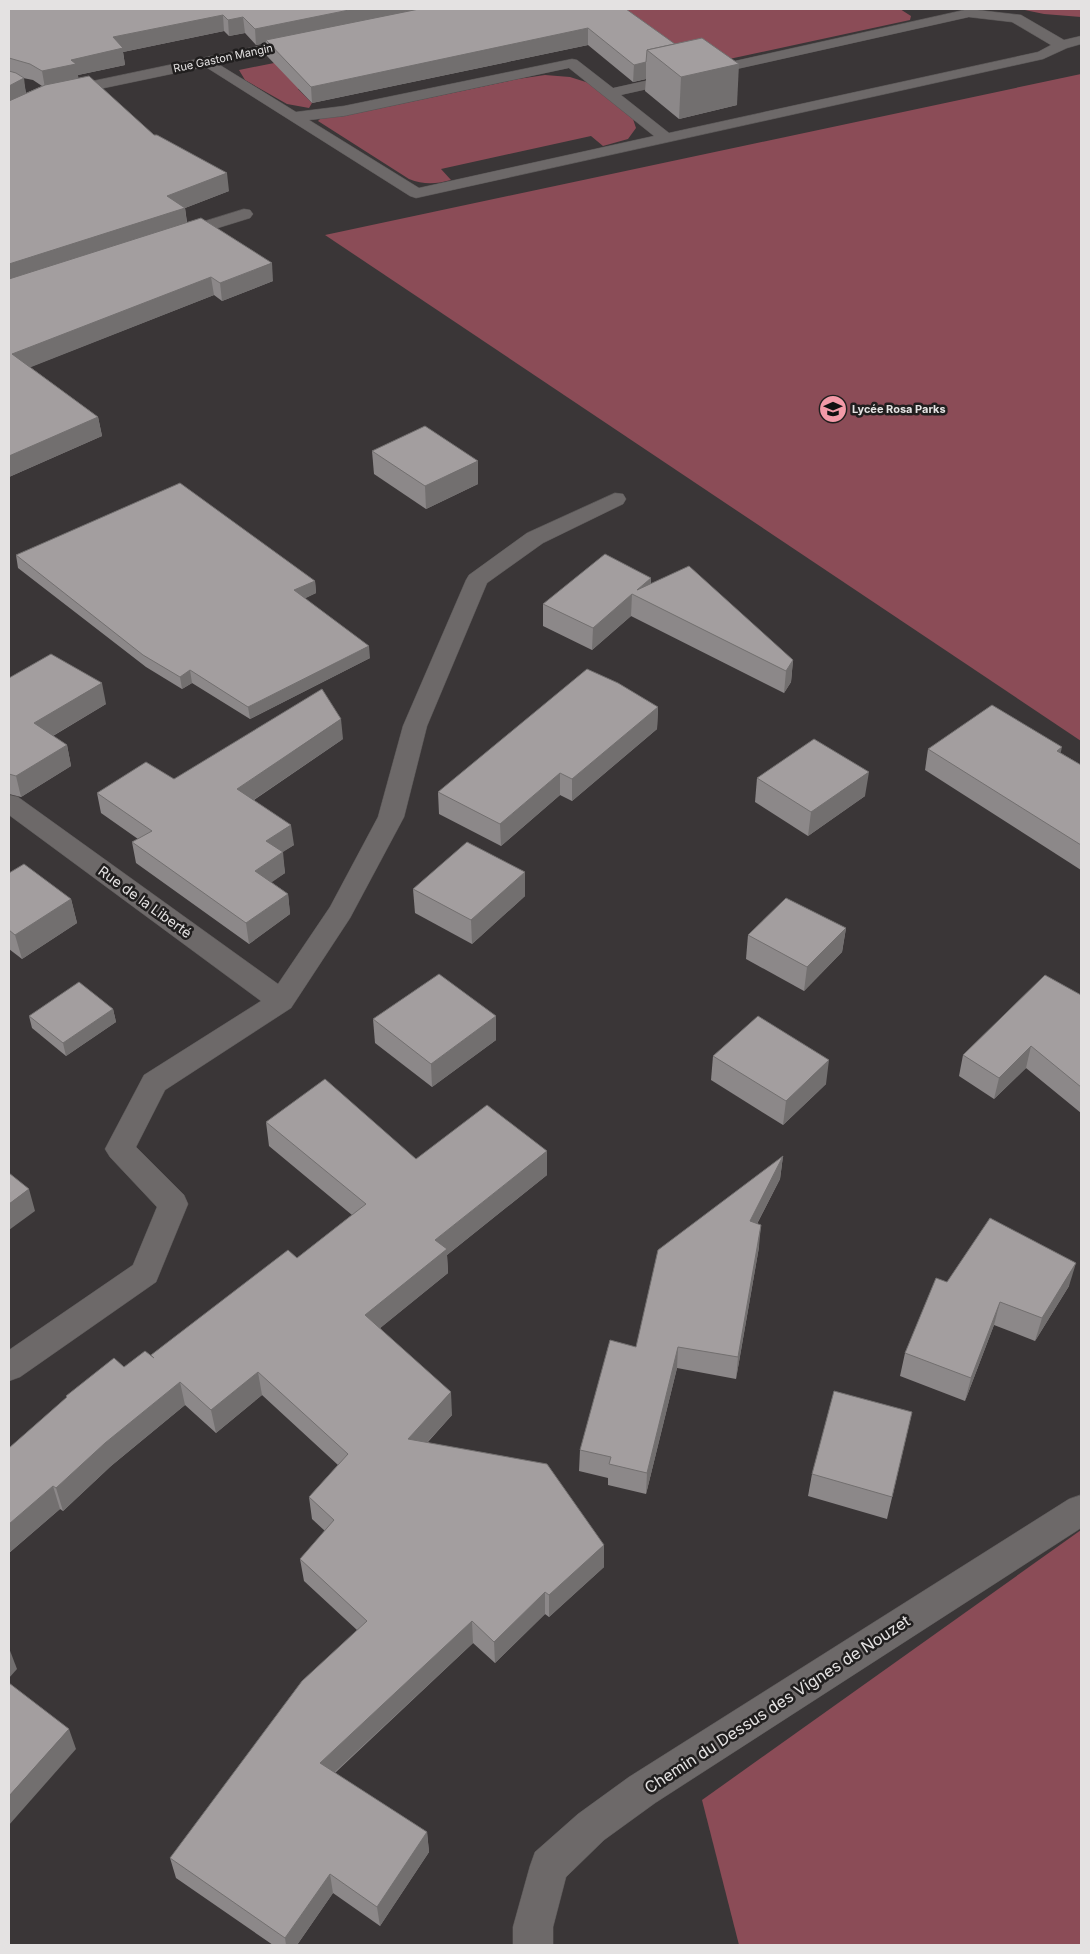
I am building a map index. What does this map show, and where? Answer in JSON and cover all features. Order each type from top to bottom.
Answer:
[{"type":"street","name":"Rue Gaston Mangin","points":[[9,112],[42,96],[319,38]]},
{"type":"street","points":[[26,85],[42,96]]},
{"type":"street","points":[[158,242],[244,214]]},
{"type":"street","points":[[9,1367],[145,1273],[173,1204],[120,1149],[154,1083],[281,1001],[341,911],[391,816],[415,726],[477,580],[535,538],[615,499]]},
{"type":"street","name":"Rue de la Liberté","points":[[9,803],[281,1001]]},
{"type":"street","name":"Chemin du Dessus des Vignes de Nouzet","points":[[533,1945],[533,1927],[549,1866],[591,1827],[642,1790],[1081,1510]]},
{"type":"lane","points":[[610,93],[969,13],[1016,18],[1062,45]]},
{"type":"lane","points":[[205,62],[416,193],[1043,55],[1062,45],[1081,40]]},
{"type":"lane","points":[[293,117],[344,111],[572,63],[666,138]]},
{"type":"shaded area","points":[[546,9],[900,9],[911,16],[910,20],[655,75],[638,34],[298,89],[312,103],[309,108],[287,104],[245,80],[239,70]]},
{"type":"shaded area","points":[[1020,9],[1081,9],[1081,17],[1044,14]]},
{"type":"shaded area","name":"Lycée Rosa Parks","points":[[1081,74],[1081,741],[325,235]]},
{"type":"shaded area","points":[[545,75],[570,77],[589,83],[633,119],[636,128],[628,139],[603,146],[591,136],[441,169],[451,180],[430,183],[409,179],[318,121],[322,117],[339,117]]},
{"type":"shaded area","points":[[1081,1530],[1081,1945],[739,1945],[702,1800]]},
{"type":"building","points":[[9,9],[354,9],[255,29],[243,17],[228,20],[223,15],[113,37],[123,48],[71,60],[76,64],[42,71],[30,64],[9,58]]},
{"type":"building","points":[[419,9],[626,9],[675,44],[647,50],[646,62],[634,65],[588,28],[311,87],[266,40]]},
{"type":"building","points":[[702,38],[739,64],[681,77],[647,50]]},
{"type":"building","points":[[9,71],[16,73],[24,78],[9,86]]},
{"type":"building","points":[[89,76],[154,135],[227,173],[167,196],[185,208],[9,264],[9,101],[45,85]]},
{"type":"building","points":[[201,218],[272,263],[220,283],[211,277],[12,354],[98,417],[9,456],[9,279]]},
{"type":"building","points":[[425,426],[478,461],[425,486],[372,451]]},
{"type":"building","points":[[180,483],[315,581],[294,590],[369,646],[248,707],[190,670],[180,677],[143,655],[16,555]]},
{"type":"building","points":[[605,554],[651,578],[637,590],[689,566],[793,660],[786,671],[632,594],[593,628],[543,604]]},
{"type":"building","points":[[51,654],[102,683],[34,723],[67,745],[16,776],[9,774],[9,678]]},
{"type":"building","points":[[587,669],[618,683],[658,707],[572,779],[560,773],[500,824],[438,792]]},
{"type":"building","points":[[322,689],[341,719],[237,789],[291,825],[266,841],[283,852],[255,871],[288,894],[246,923],[132,842],[152,831],[97,793],[146,762],[174,779]]},
{"type":"building","points":[[992,705],[1062,747],[1057,751],[1081,765],[1081,845],[928,749]]},
{"type":"building","points":[[814,739],[869,772],[811,812],[757,778]]},
{"type":"building","points":[[467,842],[525,872],[471,920],[413,889]]},
{"type":"building","points":[[24,864],[71,899],[15,935],[9,930],[9,873]]},
{"type":"building","points":[[786,898],[846,928],[807,967],[748,935]]},
{"type":"building","points":[[439,974],[496,1016],[431,1064],[373,1019]]},
{"type":"building","points":[[1045,975],[1081,995],[1081,1087],[1031,1046],[999,1078],[963,1055]]},
{"type":"building","points":[[79,982],[113,1009],[63,1043],[29,1016]]},
{"type":"building","points":[[758,1016],[829,1060],[786,1101],[713,1056]]},
{"type":"building","points":[[325,1079],[416,1159],[487,1105],[547,1151],[435,1240],[447,1249],[365,1315],[451,1392],[408,1439],[547,1464],[604,1545],[549,1595],[545,1592],[494,1642],[472,1621],[320,1763],[427,1832],[377,1907],[330,1874],[285,1938],[170,1858],[302,1681],[367,1621],[300,1559],[334,1520],[309,1497],[348,1454],[258,1372],[211,1410],[180,1382],[105,1443],[56,1488],[53,1486],[9,1524],[9,1448],[66,1396],[114,1358],[124,1367],[145,1351],[154,1358],[151,1355],[288,1250],[297,1258],[366,1204],[266,1122]]},
{"type":"building","points":[[783,1156],[750,1221],[761,1225],[738,1357],[678,1347],[647,1473],[609,1464],[611,1457],[580,1450],[610,1340],[636,1347],[658,1250]]},
{"type":"building","points":[[9,1173],[29,1189],[9,1204]]},
{"type":"building","points":[[990,1218],[1076,1263],[1042,1318],[1000,1302],[971,1378],[905,1353],[936,1278],[947,1282]]},
{"type":"building","points":[[834,1391],[912,1412],[892,1497],[812,1474]]},
{"type":"building","points":[[9,1683],[69,1729],[9,1796]]},
{"type":"place","name":"Lycée Rosa Parks","points":[[833,409]]}]
